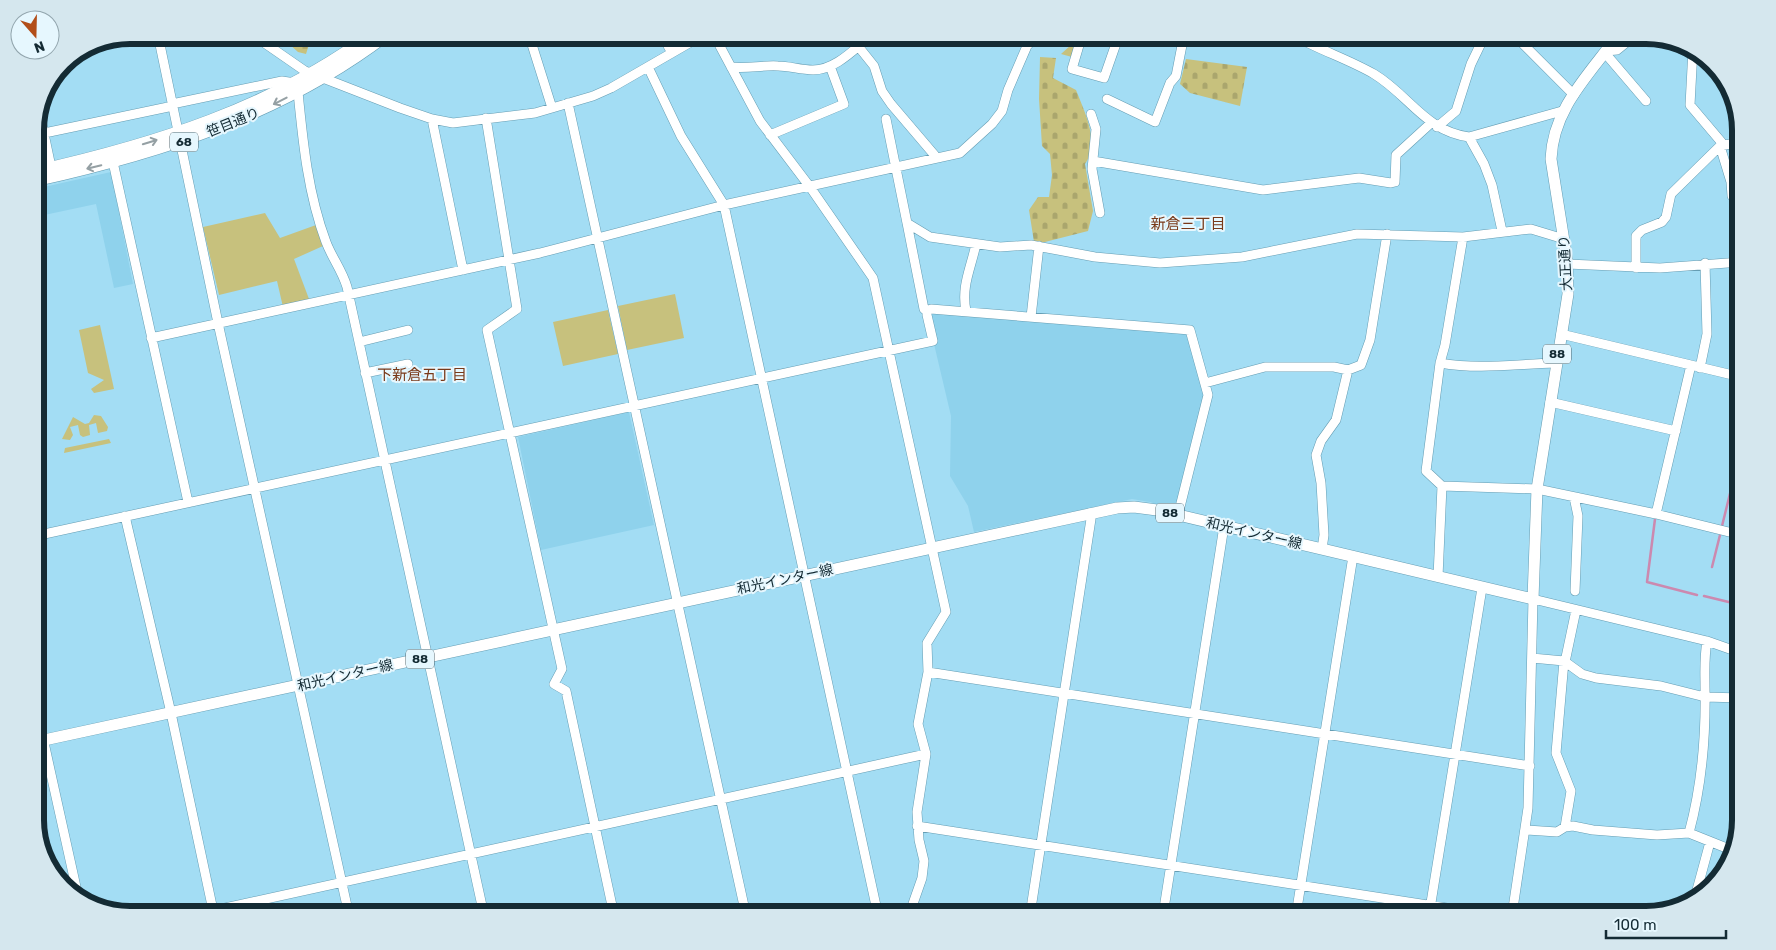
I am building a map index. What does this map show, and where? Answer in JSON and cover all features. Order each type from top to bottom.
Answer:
[{"type":"main road","name":"笹目通り","points":[[317,76],[358,44]]},
{"type":"main road","name":"笹目通り","points":[[44,178],[113,162],[179,138],[246,117],[372,44]]},
{"type":"main road","name":"大正通り","points":[[1533,599],[1537,489],[1555,364],[1568,294],[1564,239],[1551,159],[1554,131],[1562,111],[1612,44]]},
{"type":"main road","name":"笹目通り","points":[[44,169],[179,138]]},
{"type":"main road","name":"和光インター線","points":[[44,740],[931,547],[1090,513],[1134,507],[1178,515],[1533,599]]},
{"type":"street","points":[[160,44],[218,322],[347,906]]},
{"type":"street","points":[[267,44],[317,76],[432,119],[453,122],[521,116],[568,103],[611,88],[688,44]]},
{"type":"street","points":[[532,44],[552,108]]},
{"type":"street","points":[[667,44],[672,53]]},
{"type":"street","points":[[719,44],[756,114],[810,187],[873,278],[946,612],[927,643],[928,672],[918,724],[926,754],[917,812],[917,826],[924,861],[922,878],[912,906]]},
{"type":"street","points":[[731,67],[778,66],[816,70],[830,66],[861,44]]},
{"type":"street","points":[[151,338],[508,260],[724,205],[960,153],[992,124],[1002,111],[1008,90],[1029,44]]},
{"type":"street","points":[[1079,44],[1072,69],[1104,78],[1116,44]]},
{"type":"street","points":[[1107,99],[1155,122],[1170,83],[1176,76],[1182,44]]},
{"type":"street","points":[[1310,44],[1384,81],[1434,125],[1469,137],[1562,111]]},
{"type":"street","points":[[1093,161],[1263,190],[1359,178],[1391,183],[1396,182],[1396,155],[1434,125],[1456,111],[1471,64],[1481,44]]},
{"type":"street","points":[[1523,44],[1574,95]]},
{"type":"street","points":[[1624,44],[1617,50],[1606,52],[1646,101]]},
{"type":"street","points":[[858,46],[874,66],[882,91],[891,104],[937,158]]},
{"type":"street","points":[[1693,57],[1690,105],[1721,145],[1731,182],[1732,196]]},
{"type":"street","points":[[648,66],[681,136],[724,205],[876,906]]},
{"type":"street","points":[[770,134],[844,104],[830,66]]},
{"type":"street","points":[[44,133],[282,81],[297,87],[306,165],[326,242],[341,269],[348,294],[482,906]]},
{"type":"street","points":[[568,103],[744,906]]},
{"type":"street","points":[[1091,114],[1096,129],[1093,161],[1100,213]]},
{"type":"street","points":[[486,118],[517,309],[487,330],[562,669],[554,684],[566,691],[612,906]]},
{"type":"street","points":[[432,119],[463,270]]},
{"type":"street","points":[[44,534],[933,341],[927,311],[924,309],[886,119]]},
{"type":"street","points":[[1469,137],[1484,164],[1492,185],[1502,231]]},
{"type":"street","points":[[1636,268],[1636,236],[1642,230],[1662,222],[1666,217],[1671,194],[1721,145],[1732,143]]},
{"type":"street","points":[[44,149],[50,167]]},
{"type":"street","points":[[113,162],[188,502]]},
{"type":"street","points":[[907,223],[930,237],[1000,247],[1039,246],[1095,257],[1160,263],[1242,257],[1357,234],[1463,237],[1531,228],[1564,239]]},
{"type":"street","points":[[1205,383],[1265,367],[1334,367],[1348,370],[1361,365],[1366,354],[1387,234]]},
{"type":"street","points":[[1463,237],[1445,344],[1440,363],[1426,471],[1442,486],[1537,489],[1656,514],[1732,533]]},
{"type":"street","points":[[966,312],[964,300],[966,273],[976,244]]},
{"type":"street","points":[[1031,317],[1039,246]]},
{"type":"street","points":[[1567,264],[1660,268],[1732,262]]},
{"type":"street","points":[[1656,514],[1676,431],[1707,334],[1705,263]]},
{"type":"street","points":[[927,311],[931,309],[1190,330],[1208,395],[1178,515]]},
{"type":"street","points":[[359,342],[408,330]]},
{"type":"street","points":[[1561,334],[1732,375]]},
{"type":"street","points":[[1440,363],[1464,368],[1489,368],[1503,364],[1555,364]]},
{"type":"street","points":[[365,373],[408,364]]},
{"type":"street","points":[[1322,549],[1323,526],[1316,455],[1321,441],[1336,420],[1348,370]]},
{"type":"street","points":[[1550,402],[1676,431]]},
{"type":"street","points":[[1438,577],[1442,486]]},
{"type":"street","points":[[1574,497],[1578,516],[1575,591]]},
{"type":"street","points":[[1031,906],[1092,519],[1090,513]]},
{"type":"street","points":[[125,516],[171,713],[212,906]]},
{"type":"street","points":[[1164,906],[1224,526]]},
{"type":"street","points":[[1298,906],[1353,556]]},
{"type":"street","points":[[1431,906],[1482,588]]},
{"type":"street","points":[[1514,906],[1527,830],[1533,599],[1707,641],[1732,650]]},
{"type":"street","points":[[1565,827],[1570,811],[1571,791],[1556,753],[1565,662],[1576,610]]},
{"type":"street","points":[[1689,833],[1702,779],[1705,696],[1703,662],[1707,641]]},
{"type":"street","points":[[1532,658],[1565,662],[1582,674],[1596,678],[1662,686],[1705,696],[1732,698]]},
{"type":"street","points":[[928,672],[1324,736],[1530,766]]},
{"type":"street","points":[[243,906],[341,882],[926,754]]},
{"type":"street","points":[[44,759],[71,883]]},
{"type":"street","points":[[917,826],[1301,885],[1409,906]]},
{"type":"street","points":[[1527,830],[1557,832],[1565,827],[1573,826],[1593,830],[1657,835],[1689,833],[1727,848]]},
{"type":"street","points":[[1697,890],[1710,842]]},
{"type":"shaded area","points":[[111,172],[133,284],[114,288],[96,204],[44,215],[44,187]]},
{"type":"shaded area","points":[[933,312],[1187,332],[1206,395],[1175,510],[1150,502],[1132,499],[974,532],[968,506],[950,476],[951,416],[934,344],[931,315]]},
{"type":"shaded area","points":[[629,412],[654,525],[541,550],[518,437]]},
{"type":"green space","points":[[289,44],[309,44],[306,54],[298,52]]},
{"type":"green space","points":[[1075,44],[1072,57],[1061,54]]},
{"type":"green space","points":[[1040,57],[1056,58],[1053,78],[1076,90],[1087,118],[1090,127],[1091,146],[1085,164],[1093,211],[1088,231],[1041,243],[1034,242],[1029,210],[1038,197],[1049,197],[1052,175],[1050,154],[1042,146],[1039,99]]},
{"type":"green space","points":[[1186,59],[1247,67],[1240,106],[1190,93],[1180,84]]},
{"type":"green space","points":[[265,213],[280,238],[316,225],[323,246],[294,259],[309,299],[283,307],[277,281],[219,295],[203,227]]},
{"type":"green space","points":[[675,294],[684,338],[627,350],[618,306]]},
{"type":"green space","points":[[608,310],[618,354],[563,366],[553,322]]},
{"type":"green space","points":[[100,325],[114,389],[94,393],[91,389],[104,380],[88,373],[79,330]]},
{"type":"green space","points":[[94,415],[101,416],[108,427],[107,431],[98,433],[96,423],[89,425],[90,435],[83,437],[80,435],[78,425],[70,427],[73,435],[70,440],[62,439],[73,417],[85,424],[89,423]]},
{"type":"green space","points":[[109,439],[111,443],[64,453],[65,448]]},
{"type":"waterway","points":[[1722,526],[1732,485]]},
{"type":"waterway","points":[[1655,519],[1647,582],[1697,595]]},
{"type":"waterway","points":[[1712,567],[1720,535]]},
{"type":"waterway","points":[[1704,596],[1732,603]]},
{"type":"district","name":"新倉三丁目","points":[[1188,224]]},
{"type":"district","name":"下新倉五丁目","points":[[422,375]]}]
